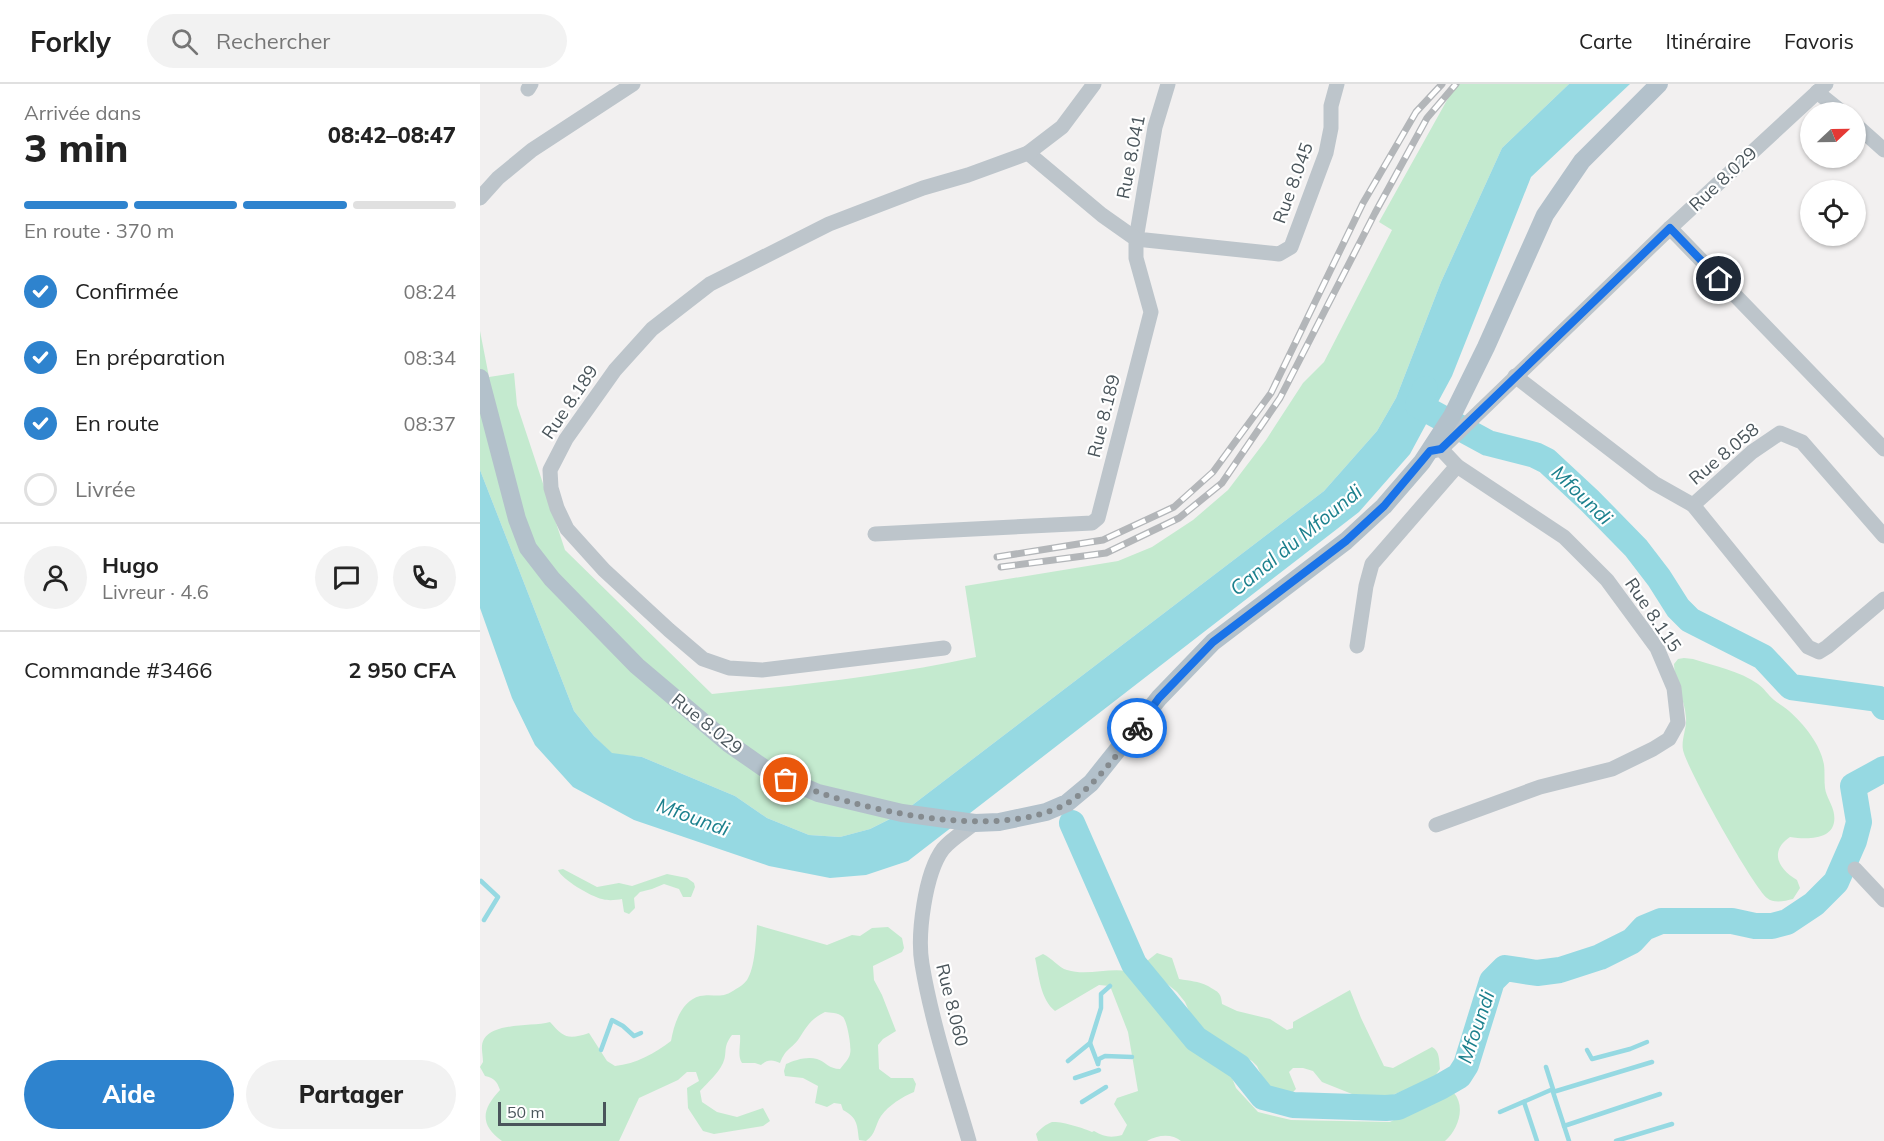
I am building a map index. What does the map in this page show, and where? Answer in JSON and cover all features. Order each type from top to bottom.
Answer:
[{"type":"main road","points":[[1435,450],[1486,347],[1545,215],[1582,161],[1659,84]]},
{"type":"main road","name":"Rue 8.029","points":[[480,378],[517,519],[528,548],[552,579],[637,666],[728,743],[771,773],[818,793],[902,813],[968,822],[999,822],[1046,812],[1067,803],[1091,783],[1159,698],[1190,664],[1213,642],[1346,541],[1384,506],[1435,450]]},
{"type":"street","points":[[480,198],[498,178],[532,150],[633,84]]},
{"type":"street","name":"Rue 8.189","points":[[944,648],[762,670],[729,668],[703,659],[604,570],[567,529],[551,488],[550,471],[566,439],[615,370],[652,329],[710,284],[829,224],[923,188],[968,175],[1028,153],[1062,127],[1094,84]]},
{"type":"street","name":"Rue 8.041","points":[[1136,239],[1155,127],[1168,84]]},
{"type":"street","name":"Rue 8.045","points":[[1136,239],[1279,254],[1291,247],[1326,153],[1331,128],[1331,106],[1337,84]]},
{"type":"street","points":[[1821,88],[1833,102]]},
{"type":"street","name":"Rue 8.029","points":[[1435,450],[1821,88]]},
{"type":"street","points":[[1866,133],[1884,150]]},
{"type":"street","points":[[1028,153],[1102,215],[1136,239]]},
{"type":"street","points":[[1670,228],[1884,449]]},
{"type":"street","name":"Rue 8.189","points":[[875,534],[1096,522],[1151,312],[1136,258],[1136,239]]},
{"type":"street","name":"Rue 8.058","points":[[1515,376],[1654,483],[1693,505],[1752,452],[1780,433],[1803,442],[1884,536]]},
{"type":"street","name":"Rue 8.115","points":[[1435,450],[1564,537],[1607,580],[1657,648],[1674,688],[1678,723],[1670,739],[1612,769],[1540,787],[1436,825]]},
{"type":"street","points":[[1357,646],[1366,586],[1372,564],[1457,466]]},
{"type":"street","points":[[1693,505],[1808,647],[1819,652],[1827,647],[1884,599]]},
{"type":"street","name":"Rue 8.060","points":[[968,822],[944,847],[933,866],[925,896],[921,962],[969,1141]]},
{"type":"street","points":[[1855,869],[1884,900]]},
{"type":"green space","points":[[1456,84],[1569,84],[1502,148],[1441,282],[1396,398],[1377,431],[1324,491],[902,813],[870,829],[840,837],[809,835],[767,818],[735,796],[642,757],[612,754],[574,711],[480,470],[480,331],[489,377],[514,373],[517,405],[565,550],[712,694],[877,675],[976,657],[965,586],[1118,561],[1152,547],[1193,520],[1228,490],[1266,440],[1303,383],[1324,362],[1392,230],[1379,222]]},
{"type":"green space","points":[[1684,658],[1727,669],[1758,684],[1800,722],[1811,735],[1819,750],[1824,765],[1826,791],[1833,811],[1834,823],[1827,833],[1821,836],[1790,837],[1783,842],[1778,860],[1785,871],[1797,880],[1800,888],[1793,899],[1773,901],[1759,889],[1721,826],[1687,761],[1683,750],[1685,711],[1674,664],[1678,659]]},
{"type":"green space","points":[[563,869],[597,887],[619,883],[632,886],[667,874],[687,878],[694,883],[695,887],[691,897],[683,897],[679,889],[664,884],[640,892],[634,898],[635,908],[629,914],[624,912],[622,899],[607,900],[591,895],[560,874],[558,870]]},
{"type":"green space","points":[[757,925],[827,945],[852,935],[860,936],[872,928],[888,927],[902,938],[904,948],[902,952],[873,966],[874,980],[896,1031],[878,1045],[879,1069],[891,1078],[913,1078],[916,1084],[914,1092],[884,1112],[872,1135],[866,1141],[859,1140],[856,1122],[843,1110],[841,1104],[834,1103],[827,1107],[815,1103],[818,1086],[803,1078],[785,1076],[786,1064],[797,1060],[817,1059],[833,1068],[840,1069],[848,1058],[850,1046],[845,1019],[839,1014],[825,1012],[809,1024],[780,1063],[770,1061],[761,1065],[742,1063],[739,1053],[740,1035],[732,1035],[727,1043],[721,1067],[700,1091],[702,1102],[717,1112],[737,1117],[763,1108],[770,1121],[763,1126],[714,1134],[703,1131],[688,1108],[687,1088],[699,1081],[696,1072],[687,1072],[678,1080],[639,1098],[619,1141],[502,1141],[490,1129],[486,1111],[500,1090],[496,1082],[485,1076],[480,1067],[483,1062],[483,1042],[489,1034],[505,1027],[550,1022],[567,1036],[589,1033],[607,1061],[615,1066],[638,1060],[671,1041],[683,1008],[693,999],[705,995],[726,994],[746,981],[750,975],[756,946]]},
{"type":"green space","points":[[1157,953],[1172,958],[1179,979],[1208,986],[1220,994],[1222,1004],[1237,1011],[1270,1019],[1287,1030],[1293,1028],[1293,1022],[1350,990],[1384,1066],[1393,1068],[1432,1047],[1438,1054],[1440,1069],[1432,1080],[1387,1097],[1352,1094],[1322,1082],[1313,1071],[1303,1068],[1293,1068],[1289,1072],[1296,1089],[1290,1095],[1269,1092],[1257,1066],[1252,1061],[1197,1029],[1185,1002],[1177,992],[1149,969],[1147,961]]},
{"type":"green space","points":[[1043,954],[1064,969],[1074,972],[1127,971],[1168,1005],[1184,1039],[1205,1054],[1209,1060],[1225,1067],[1236,1088],[1258,1112],[1291,1120],[1390,1122],[1447,1093],[1454,1093],[1458,1099],[1460,1111],[1457,1125],[1445,1141],[1181,1141],[1164,1136],[1147,1141],[1038,1141],[1036,1134],[1052,1122],[1072,1125],[1101,1135],[1122,1135],[1127,1125],[1114,1104],[1117,1098],[1138,1091],[1128,1032],[1110,986],[1099,985],[1055,1011],[1046,1000],[1039,979],[1035,958]]},
{"type":"water","name":"Canal du Mfoundi","points":[[1569,84],[1630,84],[1531,177],[1452,376],[1410,454],[1359,512],[908,861],[866,875],[830,878],[769,866],[634,820],[573,787],[535,745],[512,698],[480,608],[480,470],[574,711],[594,736],[612,753],[642,757],[735,796],[767,818],[809,835],[840,837],[870,829],[902,813],[1324,491],[1377,431],[1396,398],[1441,282],[1502,148]]},
{"type":"waterway","name":"Mfoundi","points":[[1425,389],[1418,405],[1488,443],[1535,455],[1547,461],[1636,548],[1678,608],[1690,620],[1763,657],[1791,687],[1879,699],[1884,707]]},
{"type":"waterway","name":"Mfoundi","points":[[1072,823],[1134,964],[1196,1039],[1239,1067],[1263,1097],[1293,1105],[1386,1108],[1398,1107],[1459,1076],[1466,1065],[1492,981],[1505,968],[1537,973],[1560,970],[1600,957],[1632,941],[1644,928],[1661,921],[1732,921],[1755,926],[1772,926],[1787,922],[1814,904],[1836,882],[1854,841],[1859,822],[1853,786],[1884,769]]},
{"type":"waterway","points":[[481,881],[498,897],[484,920]]},
{"type":"waterway","points":[[1068,1061],[1090,1043],[1101,1008],[1101,994],[1110,986]]},
{"type":"waterway","points":[[601,1050],[612,1020],[634,1036],[641,1033]]},
{"type":"waterway","points":[[1587,1050],[1592,1059],[1647,1042]]},
{"type":"waterway","points":[[1090,1043],[1098,1064]]},
{"type":"waterway","points":[[1098,1064],[1099,1059],[1105,1056],[1132,1057]]},
{"type":"waterway","points":[[1569,1141],[1553,1092],[1652,1062]]},
{"type":"waterway","points":[[1500,1112],[1553,1089],[1546,1067]]},
{"type":"waterway","points":[[1075,1078],[1099,1070]]},
{"type":"waterway","points":[[1082,1102],[1106,1087]]},
{"type":"waterway","points":[[1564,1126],[1660,1094]]},
{"type":"waterway","points":[[1524,1102],[1537,1141]]},
{"type":"waterway","points":[[1616,1141],[1672,1124]]},
{"type":"railway","points":[[997,557],[1103,540],[1174,507],[1213,472],[1271,393],[1363,203],[1416,112],[1442,84]]},
{"type":"railway","points":[[1001,567],[1106,553],[1179,518],[1222,483],[1280,398],[1375,213],[1427,118],[1456,84]]},
{"type":"way so far","points":[[786,780],[818,793],[902,813],[961,822],[999,822],[1046,812],[1067,803],[1091,783],[1137,728]]},
{"type":"route","points":[[1137,728],[1159,698],[1213,642],[1346,541],[1384,506],[1430,451],[1441,449],[1670,228],[1719,279]]}]
